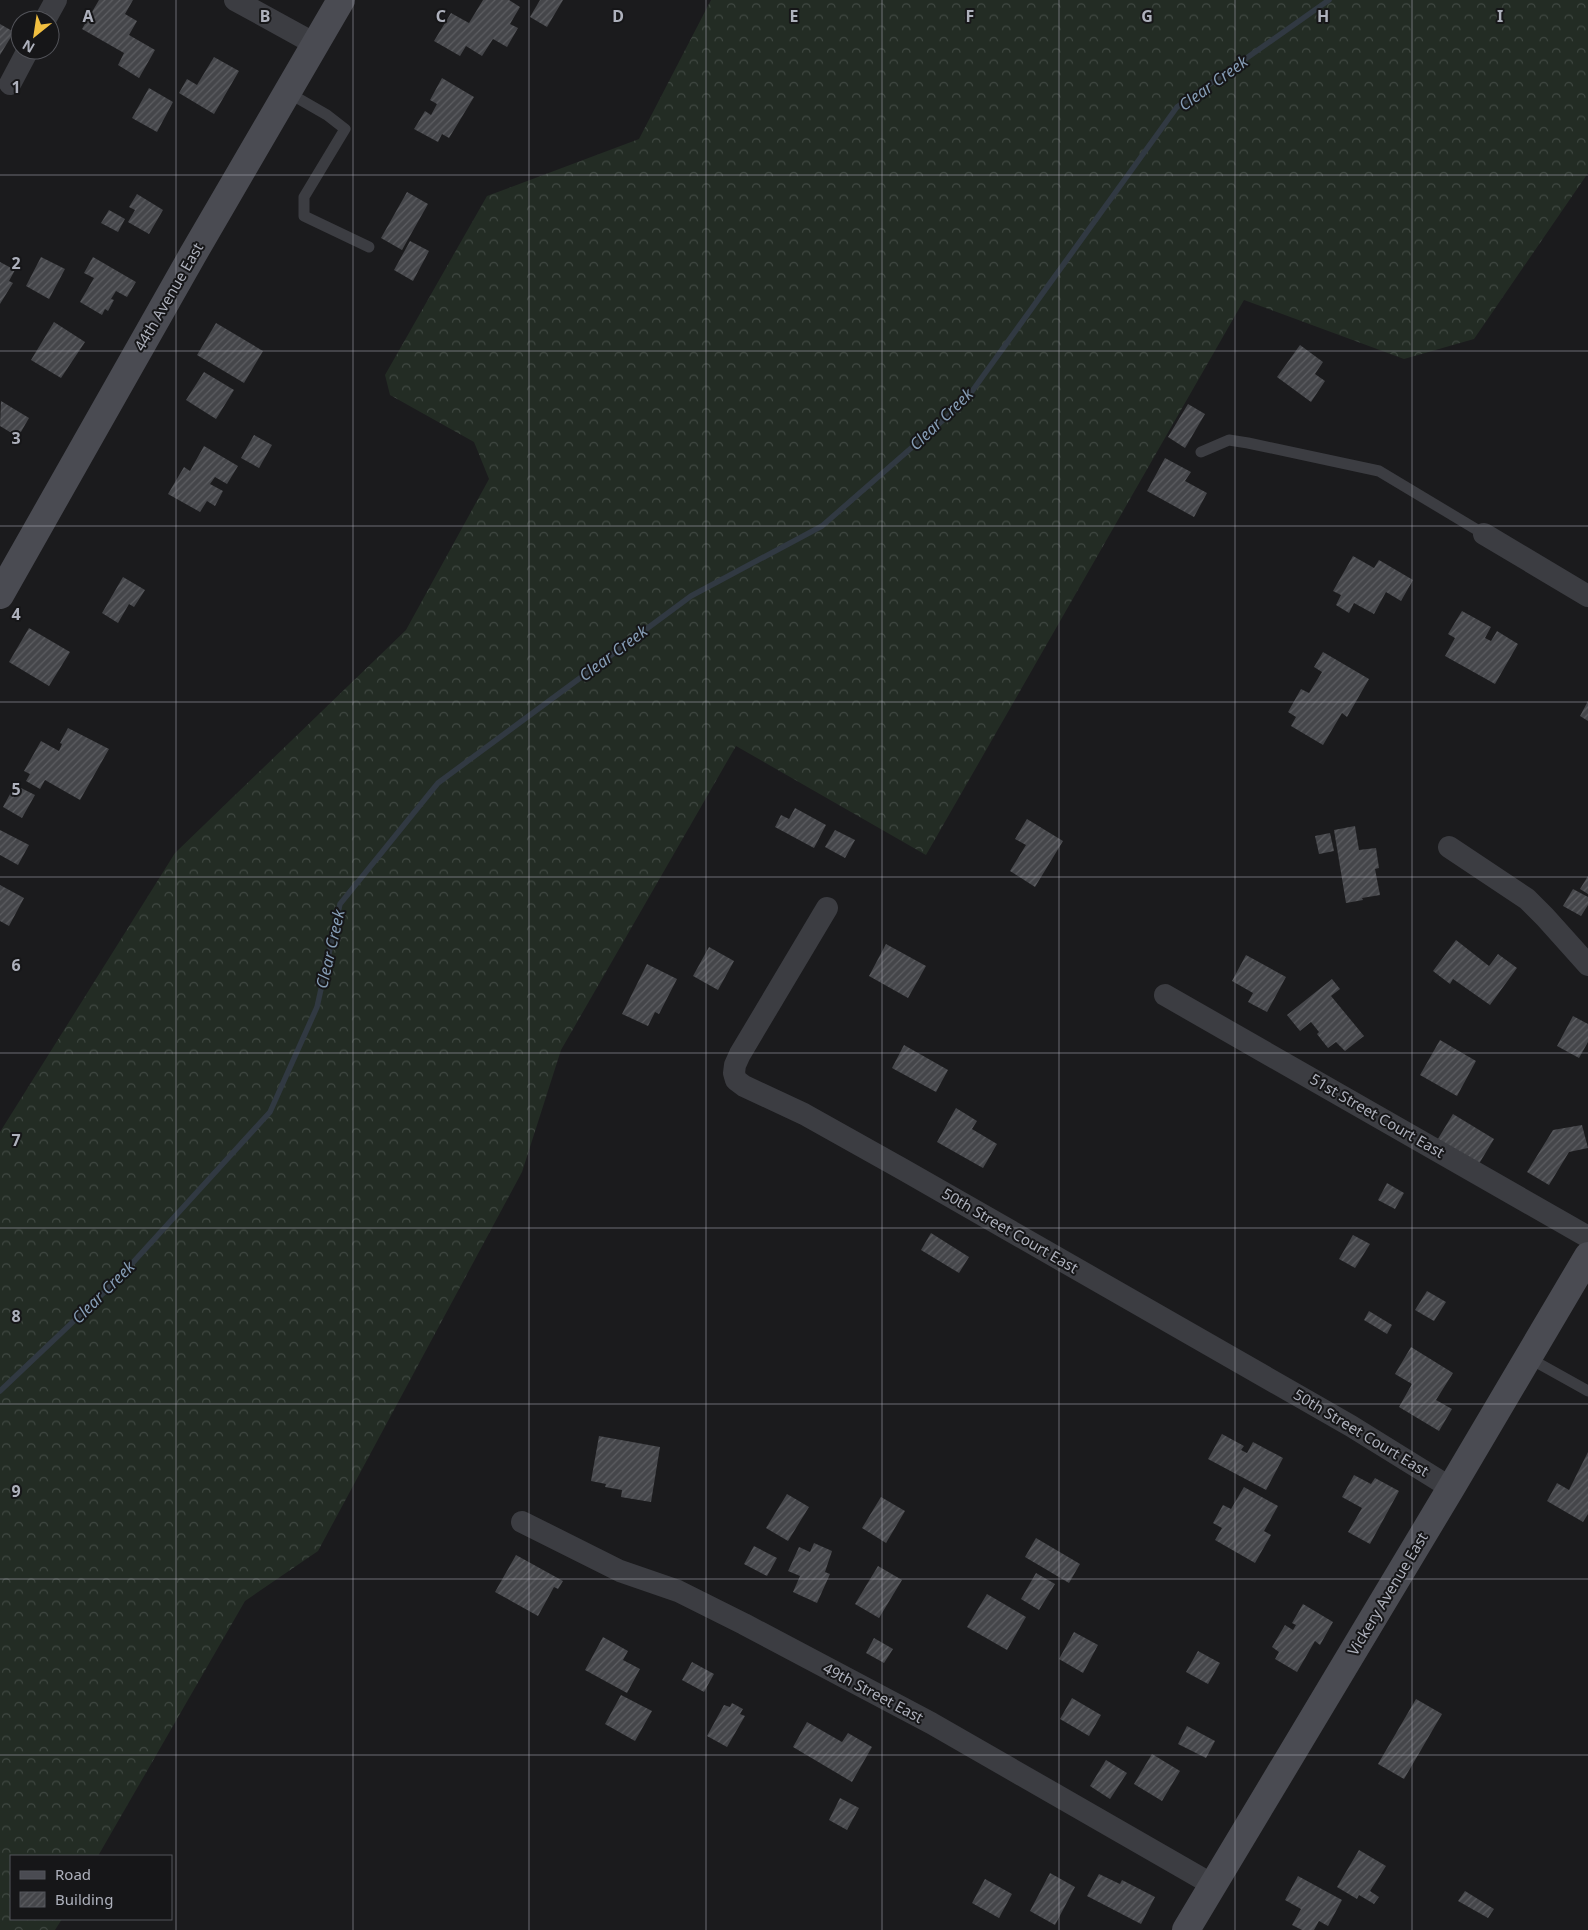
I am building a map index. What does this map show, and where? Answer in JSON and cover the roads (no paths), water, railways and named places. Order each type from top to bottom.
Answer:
[{"type":"street","points":[[236,0],[315,44]]},
{"type":"street","name":"44th Avenue East","points":[[0,595],[192,256],[341,0]]},
{"type":"street","points":[[10,84],[23,60]]},
{"type":"street","points":[[1484,534],[1588,596]]},
{"type":"street","points":[[1449,847],[1527,900],[1588,965]]},
{"type":"street","name":"50th Street Court East","points":[[827,908],[740,1054],[734,1070],[738,1082],[750,1090],[804,1114],[904,1170],[1352,1426],[1451,1488]]},
{"type":"street","name":"51st Street Court East","points":[[1166,995],[1588,1237]]},
{"type":"street","name":"Vickery Avenue East","points":[[1186,1930],[1588,1256]]},
{"type":"street","name":"49th Street East","points":[[522,1522],[620,1571],[678,1592],[744,1624],[931,1723],[1213,1885]]},
{"type":"lane","points":[[288,92],[327,115],[345,129],[304,196],[304,216],[369,247]]},
{"type":"lane","points":[[1201,452],[1229,440],[1248,442],[1379,471],[1484,534]]},
{"type":"lane","points":[[1527,1357],[1588,1392]]},
{"type":"waterway","name":"Clear Creek","points":[[0,1391],[117,1280],[270,1112],[317,1007],[340,904],[438,783],[691,596],[822,526],[965,401],[1177,107],[1329,0]]}]
